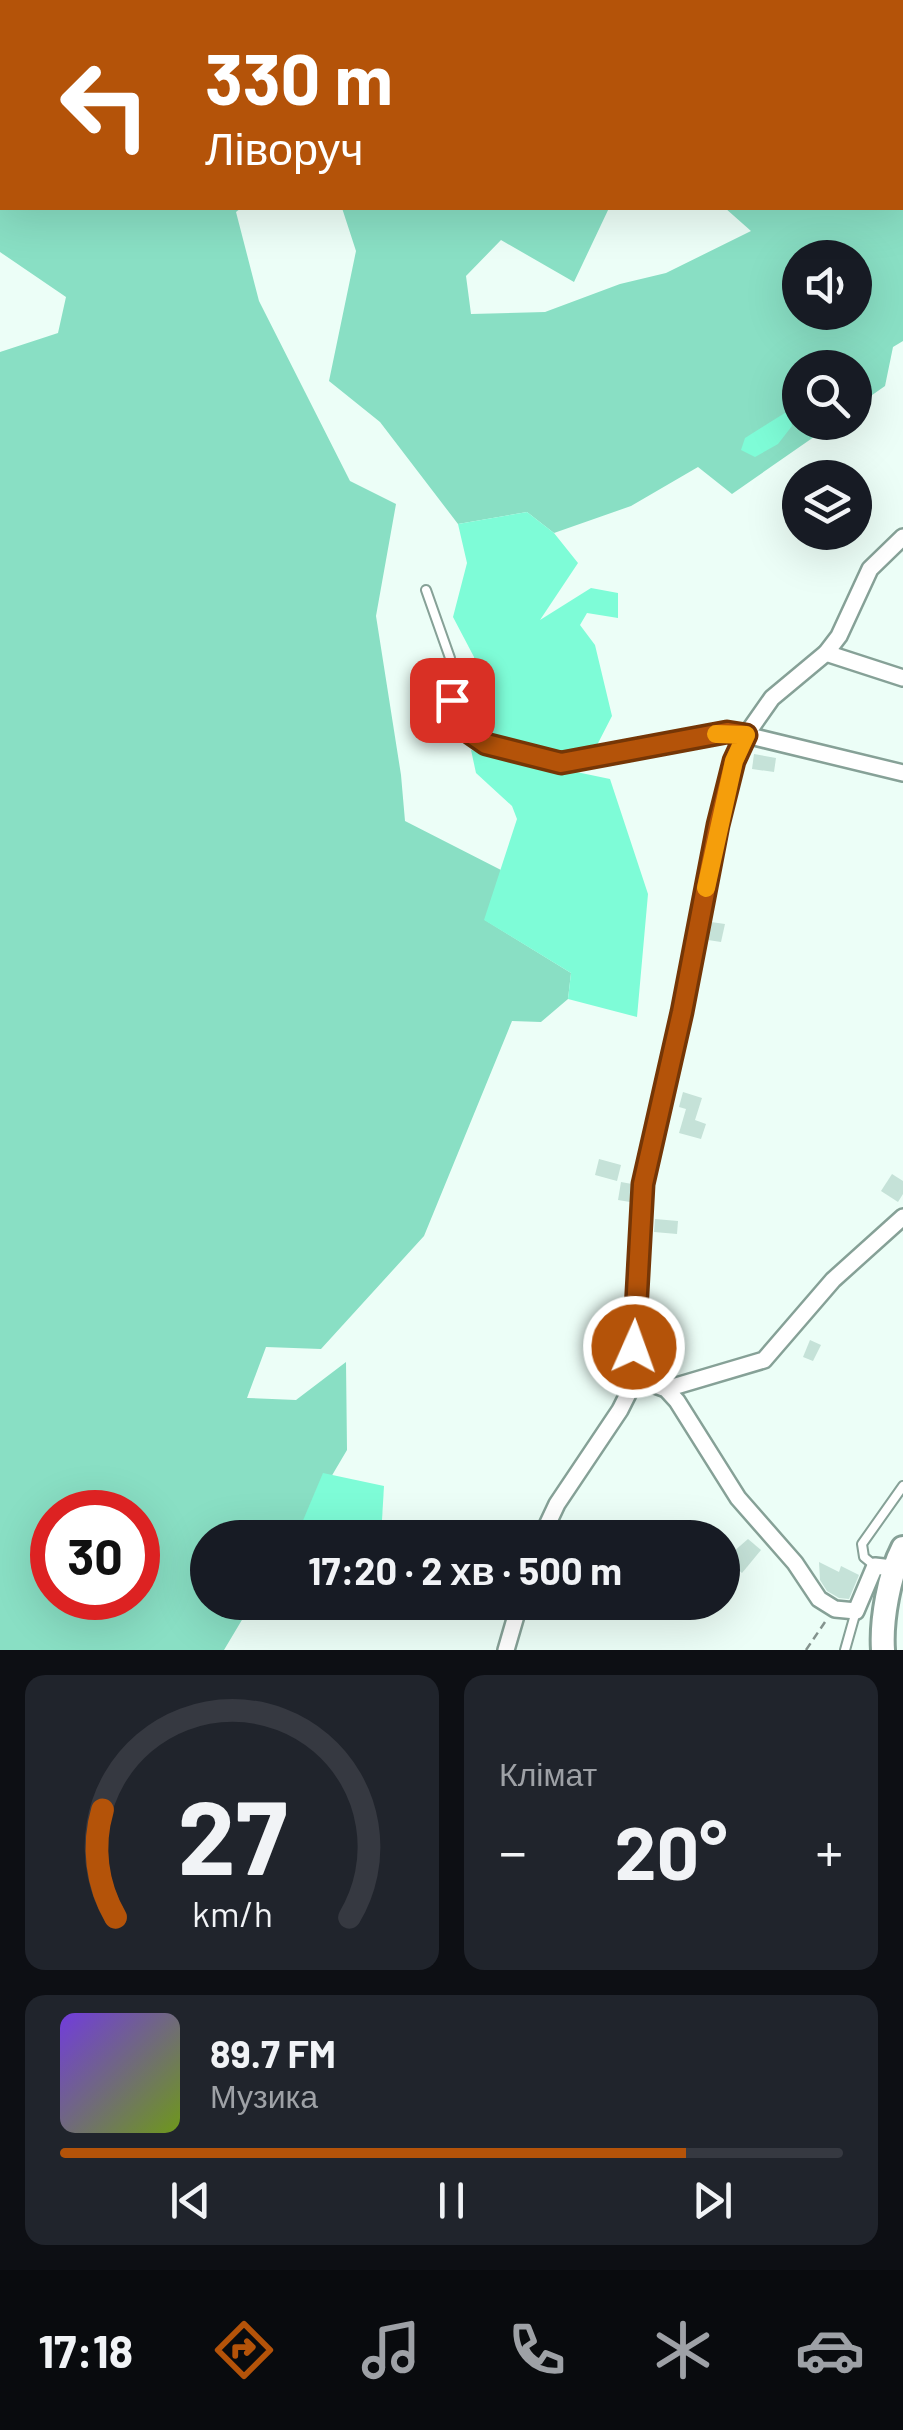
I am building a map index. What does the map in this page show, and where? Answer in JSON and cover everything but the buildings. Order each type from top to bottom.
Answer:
[{"type":"street","points":[[549,1520],[636,1378],[636,1273],[643,1184],[734,761],[746,735],[772,698],[826,653],[839,636],[870,569],[903,537]]},
{"type":"street","points":[[826,653],[903,678]]},
{"type":"street","points":[[746,735],[903,773]]},
{"type":"street","points":[[636,1378],[666,1388],[764,1360],[833,1280],[903,1217]]},
{"type":"street","points":[[666,1388],[700,1434],[738,1498],[795,1563],[819,1599],[835,1609],[856,1611],[893,1568]]},
{"type":"street","points":[[883,1650],[882,1630],[893,1568]]},
{"type":"street","points":[[506,1650],[515,1620]]},
{"type":"lane","points":[[426,590],[450,658],[452,700],[460,726],[486,744],[561,763],[727,732],[746,735]]},
{"type":"lane","points":[[893,1568],[864,1557],[862,1544],[903,1486]]},
{"type":"lane","points":[[845,1650],[856,1611]]},
{"type":"path","points":[[806,1650],[835,1609]]},
{"type":"shaded area","points":[[0,210],[238,210],[259,301],[350,481],[396,504],[376,616],[405,821],[501,870],[485,920],[571,973],[568,999],[541,1022],[512,1021],[424,1236],[321,1349],[266,1347],[247,1398],[296,1400],[346,1362],[347,1450],[310,1520],[190,1520],[190,1620],[242,1620],[224,1650],[0,1650],[0,352],[58,333],[66,297],[0,252]]},
{"type":"shaded area","points":[[343,210],[608,210],[574,282],[501,240],[466,276],[471,314],[545,312],[620,284],[666,273],[751,231],[727,210],[903,210],[903,341],[893,347],[885,386],[872,395],[872,350],[782,350],[782,440],[810,440],[732,494],[698,467],[631,506],[554,533],[527,512],[458,524],[380,422],[329,381],[356,251]]},
{"type":"shaded area","points":[[782,415],[782,439],[778,444],[755,457],[741,450],[745,438]]},
{"type":"shaded area","points":[[527,512],[554,533],[578,563],[540,620],[591,588],[618,593],[618,618],[587,613],[580,625],[595,645],[612,716],[595,749],[553,752],[484,736],[474,714],[474,657],[453,617],[467,563],[458,524]]},
{"type":"shaded area","points":[[471,750],[610,779],[648,894],[637,1017],[568,999],[571,973],[484,920],[517,819],[512,806],[476,773]]},
{"type":"shaded area","points":[[323,1473],[384,1486],[382,1520],[303,1520]]},
{"type":"slow traffic","points":[[706,888],[734,761],[746,735],[716,734]]},
{"type":"route","points":[[452,700],[460,726],[486,744],[561,763],[727,732],[746,735],[734,761],[718,825],[682,1012],[643,1184],[634,1347]]}]
